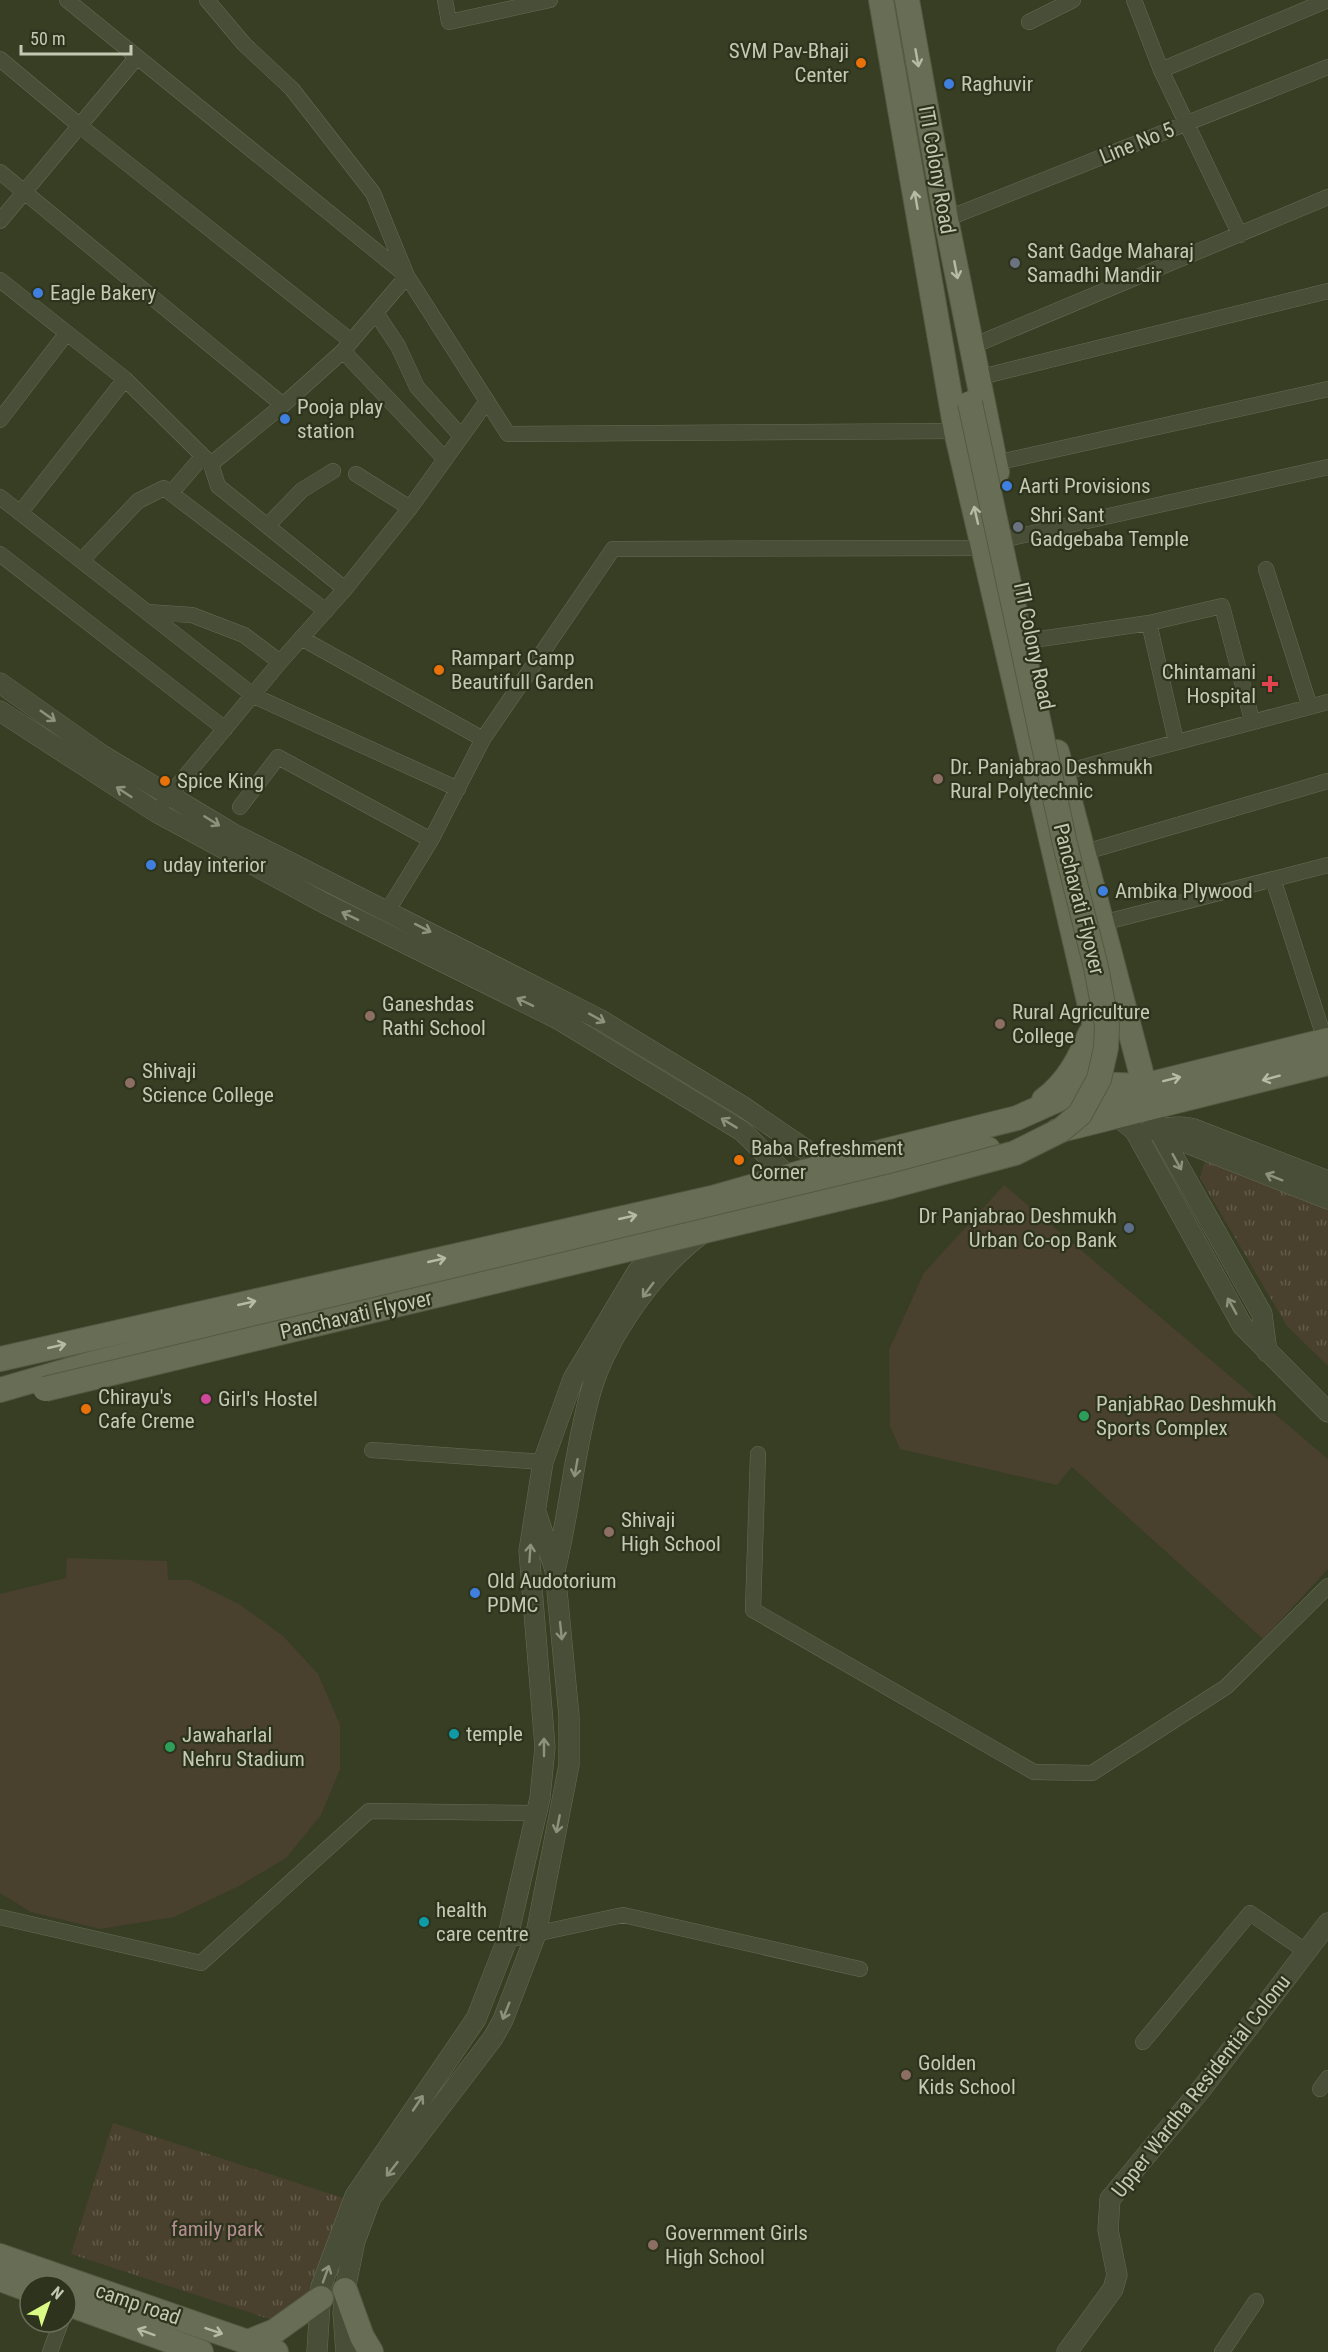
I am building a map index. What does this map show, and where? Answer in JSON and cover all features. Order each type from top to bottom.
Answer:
[{"type":"main road","points":[[881,0],[956,431],[1094,1023],[1094,1084]]},
{"type":"main road","name":"ITI Colony Road","points":[[907,0],[946,219],[995,463],[1061,773],[1102,923],[1130,1102],[1161,1122]]},
{"type":"main road","name":"Panchavati Flyover","points":[[4,1389],[45,1389],[694,1227],[1015,1153],[1061,1130],[1080,1114],[1099,1079],[1106,1048],[1107,1026],[1096,967],[1062,833],[970,403],[966,379],[974,363]]},
{"type":"main road","points":[[1017,1118],[1057,1090],[1079,1061],[1094,1023]]},
{"type":"main road","points":[[1094,1084],[1130,1102],[1161,1122],[1327,1048]]},
{"type":"main road","points":[[0,1359],[712,1198],[793,1185],[1130,1102],[1327,1048]]},
{"type":"main road","points":[[1094,1084],[1130,1102]]},
{"type":"main road","points":[[835,1174],[1017,1118],[1094,1084]]},
{"type":"main road","points":[[4,1389],[90,1364],[694,1227],[793,1185]]},
{"type":"main road","name":"camp road","points":[[0,2256],[276,2352]]},
{"type":"main road","points":[[0,2279],[18,2286]]},
{"type":"main road","points":[[345,2290],[371,2352]]},
{"type":"main road","points":[[248,2342],[283,2326],[321,2298]]},
{"type":"main road","name":"camp road","points":[[78,2313],[201,2352]]},
{"type":"street","points":[[67,0],[407,276]]},
{"type":"street","points":[[207,0],[244,44],[292,89],[373,192],[407,276],[508,434],[956,431]]},
{"type":"street","points":[[445,0],[449,21],[550,0]]},
{"type":"street","points":[[1029,22],[1054,4],[1073,0]]},
{"type":"street","points":[[1161,70],[1328,0]]},
{"type":"street","points":[[1139,2],[1161,70],[1240,235]]},
{"type":"street","points":[[0,221],[137,57]]},
{"type":"street","points":[[0,59],[347,346],[444,459]]},
{"type":"street","name":"Line No 5","points":[[946,219],[1328,67]]},
{"type":"street","points":[[0,172],[283,405]]},
{"type":"street","points":[[974,363],[1240,235],[1328,197]]},
{"type":"street","points":[[171,493],[207,460],[283,405],[347,346],[407,276]]},
{"type":"street","points":[[2,286],[125,379],[207,460],[218,486],[345,589]]},
{"type":"street","points":[[974,363],[1328,291]]},
{"type":"street","points":[[376,313],[398,346],[417,387],[461,436]]},
{"type":"street","points":[[0,420],[66,334]]},
{"type":"street","points":[[20,513],[125,379]]},
{"type":"street","points":[[995,463],[1328,389]]},
{"type":"street","points":[[156,812],[280,662],[345,589],[410,508],[487,401]]},
{"type":"street","points":[[1011,538],[1328,467]]},
{"type":"street","points":[[267,526],[302,490],[333,471]]},
{"type":"street","points":[[356,474],[410,508]]},
{"type":"street","points":[[82,560],[138,501],[164,488],[326,610]]},
{"type":"street","points":[[2,502],[82,560],[254,696],[458,789]]},
{"type":"street","points":[[388,910],[431,840],[483,739],[613,549],[984,548]]},
{"type":"street","points":[[0,554],[225,729]]},
{"type":"street","points":[[1266,569],[1310,707]]},
{"type":"street","points":[[1033,639],[1149,623],[1222,606],[1252,720]]},
{"type":"street","points":[[147,612],[192,615],[244,635],[280,662]]},
{"type":"street","points":[[1149,623],[1176,741]]},
{"type":"street","points":[[301,638],[483,739]]},
{"type":"street","points":[[0,682],[102,755],[232,833],[388,910],[599,1019],[742,1106],[835,1174]]},
{"type":"street","points":[[1061,773],[1252,720],[1328,702]]},
{"type":"street","points":[[0,711],[156,812],[326,904],[558,1019],[742,1131],[793,1185]]},
{"type":"street","points":[[240,807],[278,757],[431,840]]},
{"type":"street","points":[[1082,853],[1328,781]]},
{"type":"street","points":[[1102,923],[1328,865]]},
{"type":"street","points":[[1273,879],[1327,1048]]},
{"type":"street","points":[[461,971],[470,952]]},
{"type":"street","points":[[1130,1102],[1135,1131],[1242,1325],[1328,1412]]},
{"type":"street","points":[[1135,1131],[1161,1122],[1185,1126],[1328,1182]]},
{"type":"street","points":[[1161,1122],[1179,1140],[1328,1199]]},
{"type":"street","points":[[1161,1122],[1262,1314],[1267,1352]]},
{"type":"street","points":[[317,2352],[321,2287],[355,2196],[476,2019],[507,1940],[540,1798],[545,1747],[529,1563],[543,1462],[579,1370],[637,1272],[694,1227],[712,1198]]},
{"type":"street","name":"Panchavati Flyover","points":[[555,1570],[565,1531],[591,1390],[608,1350],[632,1311],[694,1227]]},
{"type":"street","points":[[372,1450],[543,1462]]},
{"type":"street","points":[[758,1454],[753,1610],[1034,1772],[1092,1773],[1226,1687],[1328,1586]]},
{"type":"street","points":[[346,2352],[343,2313],[345,2290],[355,2241],[371,2198],[493,2038],[537,1934],[569,1765],[569,1716],[555,1570],[536,1512]]},
{"type":"street","points":[[0,1917],[201,1963],[369,1811],[535,1812]]},
{"type":"street","points":[[1143,2042],[1250,1913],[1307,1952]]},
{"type":"street","points":[[507,1940],[623,1915],[860,1969]]},
{"type":"street","name":"Upper Wardha Residential Colonu","points":[[1067,2352],[1113,2289],[1116,2268],[1108,2230],[1110,2199],[1203,2087],[1328,1923]]},
{"type":"street","points":[[1222,2352],[1256,2301]]},
{"type":"street","points":[[50,2352],[56,2334]]},
{"type":"green space","points":[[1219,1154],[1328,1195],[1328,1366],[1287,1326],[1200,1178],[1205,1161]]},
{"type":"green space","name":"PanjabRao Deshmukh Sports Complex","points":[[1004,1185],[1328,1459],[1328,1569],[1263,1639],[1072,1467],[1057,1485],[900,1449],[890,1426],[889,1350],[924,1273]]},
{"type":"green space","name":"Jawaharlal Nehru Stadium","points":[[67,1558],[167,1561],[168,1580],[190,1580],[239,1604],[283,1636],[318,1674],[340,1725],[340,1769],[321,1815],[286,1858],[239,1886],[174,1917],[100,1929],[31,1912],[0,1893],[0,1594],[66,1578]]},
{"type":"green space","name":"family park","points":[[113,2123],[343,2198],[300,2329],[71,2254]]},
{"type":"place","name":"SVM Pav-Bhaji Center","points":[[861,63]]},
{"type":"place","name":"Raghuvir","points":[[949,84]]},
{"type":"place","name":"Sant Gadge Maharaj Samadhi Mandir","points":[[1015,263]]},
{"type":"place","name":"Eagle Bakery","points":[[38,293]]},
{"type":"place","name":"Pooja play station","points":[[285,419]]},
{"type":"place","name":"Aarti Provisions","points":[[1007,486]]},
{"type":"place","name":"Shri Sant Gadgebaba Temple","points":[[1018,527]]},
{"type":"place","name":"Rampart Camp Beautifull Garden","points":[[439,670]]},
{"type":"place","name":"Chintamani Hospital","points":[[1270,684]]},
{"type":"place","name":"Dr. Panjabrao Deshmukh Rural Polytechnic","points":[[938,779]]},
{"type":"place","name":"Spice King","points":[[165,781]]},
{"type":"place","name":"uday interior","points":[[151,865]]},
{"type":"place","name":"Ambika Plywood","points":[[1103,891]]},
{"type":"place","name":"Ganeshdas Rathi School","points":[[370,1016]]},
{"type":"place","name":"Rural Agriculture College","points":[[1000,1024]]},
{"type":"place","name":"Shivaji Science College","points":[[130,1083]]},
{"type":"place","name":"Baba Refreshment Corner","points":[[739,1160]]},
{"type":"place","name":"Dr Panjabrao Deshmukh Urban Co-op Bank","points":[[1129,1228]]},
{"type":"place","name":"Girl's Hostel","points":[[206,1399]]},
{"type":"place","name":"Chirayu's Cafe Creme","points":[[86,1409]]},
{"type":"place","name":"PanjabRao Deshmukh Sports Complex","points":[[1084,1416]]},
{"type":"place","name":"Shivaji High School","points":[[609,1532]]},
{"type":"place","name":"Old Audotorium PDMC","points":[[475,1593]]},
{"type":"place","name":"temple","points":[[454,1734]]},
{"type":"place","name":"Jawaharlal Nehru Stadium","points":[[170,1747]]},
{"type":"place","name":"health care centre","points":[[424,1922]]},
{"type":"place","name":"Golden Kids School","points":[[906,2075]]},
{"type":"place","name":"Government Girls High School","points":[[653,2245]]}]
